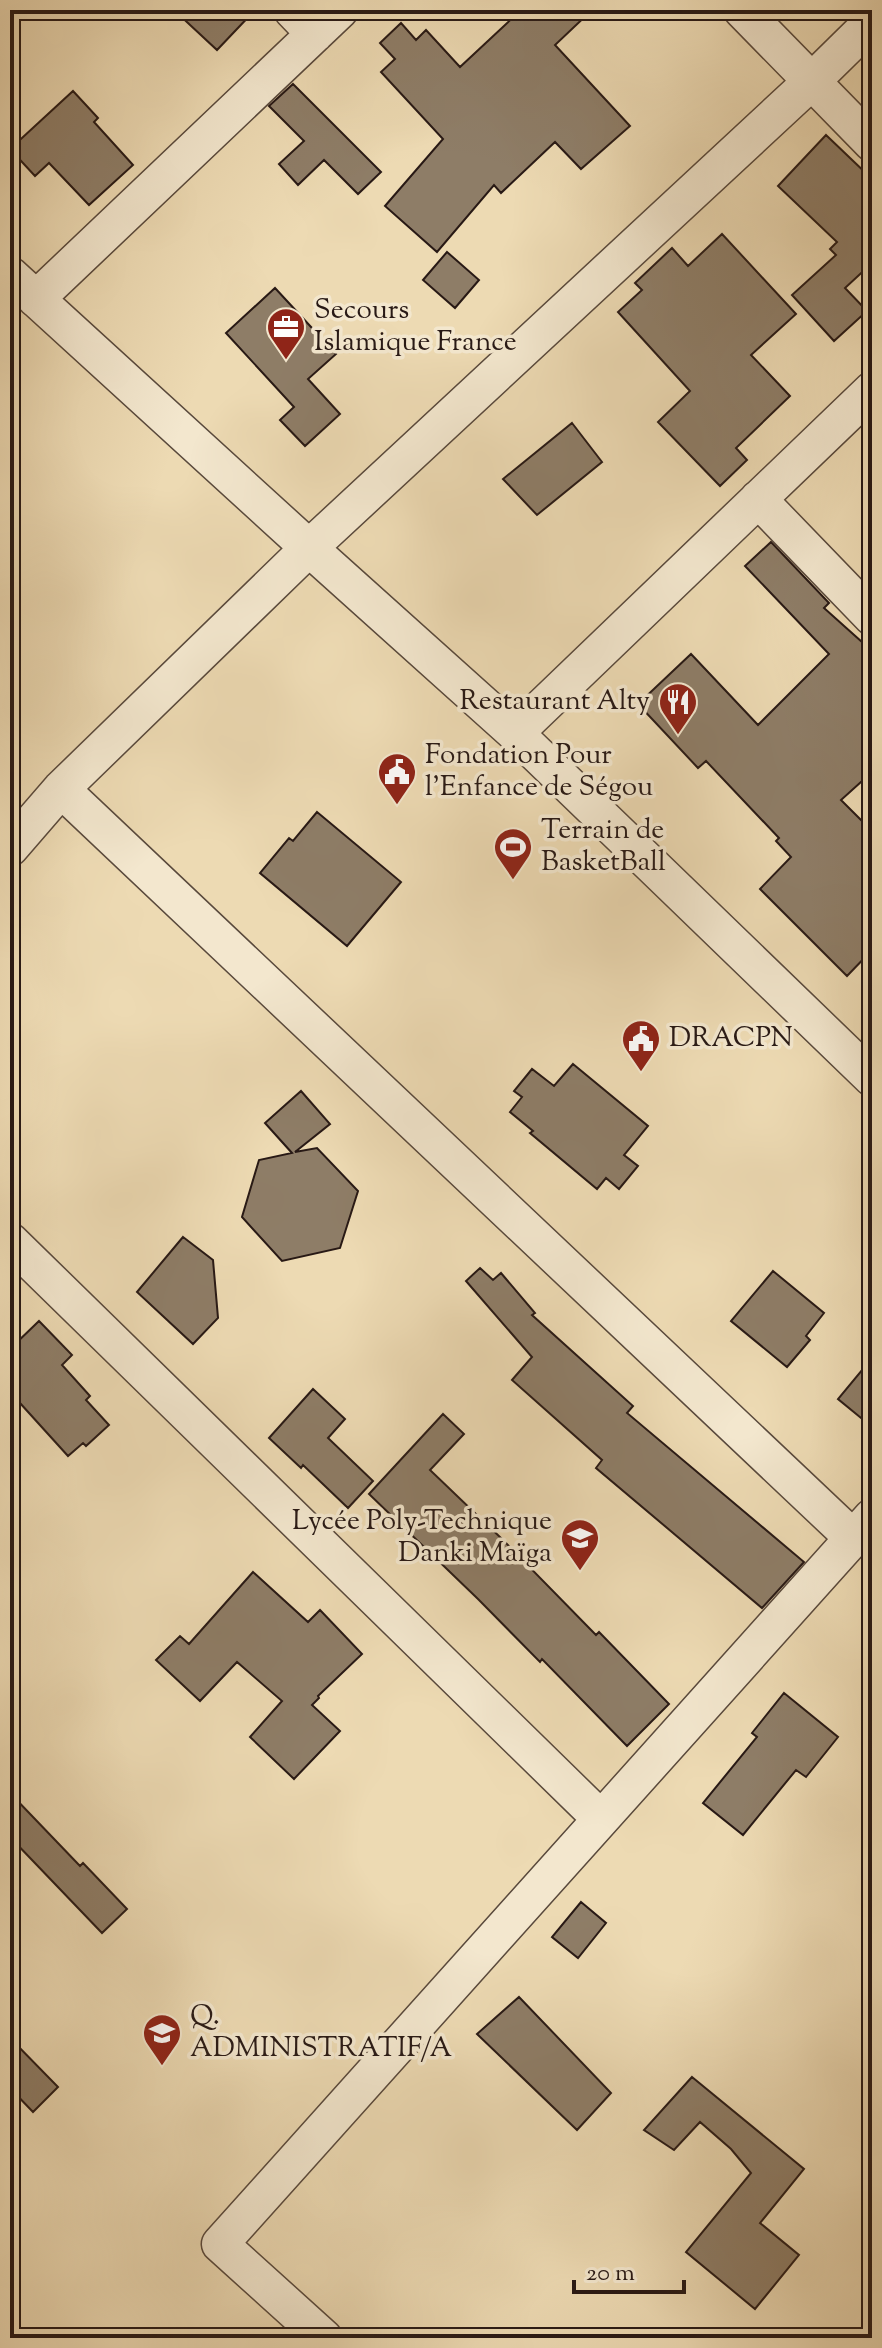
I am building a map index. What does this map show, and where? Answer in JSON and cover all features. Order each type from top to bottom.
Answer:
[{"type":"street","points":[[742,10],[872,143]]},
{"type":"street","points":[[36,299],[316,18]]},
{"type":"street","points":[[10,848],[61,789],[309,548],[872,22]]},
{"type":"street","points":[[10,275],[515,733],[872,1078]]},
{"type":"street","points":[[515,733],[872,390]]},
{"type":"street","points":[[758,499],[872,617]]},
{"type":"street","points":[[61,789],[863,1527],[220,2244],[324,2338]]},
{"type":"street","points":[[10,1241],[601,1819]]},
{"type":"building","points":[[174,10],[255,10],[217,50]]},
{"type":"building","points":[[521,10],[592,10],[555,45],[630,126],[581,169],[555,142],[501,193],[494,185],[437,252],[385,206],[443,139],[381,72],[395,59],[380,43],[401,23],[416,40],[426,30],[460,67]]},
{"type":"building","points":[[293,84],[381,172],[358,194],[324,160],[298,185],[279,164],[304,141],[269,106]]},
{"type":"building","points":[[73,91],[98,118],[94,122],[133,165],[89,205],[49,163],[35,176],[10,149]]},
{"type":"building","points":[[826,135],[872,179],[872,263],[845,288],[867,311],[834,341],[792,295],[836,255],[830,249],[837,242],[778,186]]},
{"type":"building","points":[[722,234],[796,314],[751,355],[790,396],[736,448],[747,460],[720,486],[658,422],[690,391],[618,312],[642,290],[635,283],[672,248],[688,266]]},
{"type":"building","points":[[447,252],[479,280],[455,308],[423,280]]},
{"type":"building","points":[[275,288],[336,354],[308,379],[340,414],[305,446],[280,420],[294,407],[226,333]]},
{"type":"building","points":[[572,423],[602,462],[537,515],[503,479]]},
{"type":"building","points":[[771,542],[829,603],[824,608],[872,651],[872,772],[841,800],[872,831],[872,950],[847,976],[760,889],[791,857],[776,841],[779,838],[706,761],[698,768],[638,704],[691,654],[758,725],[829,654],[745,566]]},
{"type":"building","points":[[317,812],[401,882],[347,946],[260,873],[289,838],[293,841]]},
{"type":"building","points":[[573,1064],[648,1126],[624,1155],[638,1166],[619,1189],[606,1178],[597,1189],[530,1133],[533,1131],[510,1112],[522,1097],[514,1091],[532,1069],[554,1086]]},
{"type":"building","points":[[301,1091],[330,1124],[295,1152],[317,1148],[358,1191],[340,1248],[282,1261],[242,1217],[259,1160],[292,1153],[265,1123]]},
{"type":"building","points":[[183,1237],[213,1260],[218,1318],[193,1344],[137,1292]]},
{"type":"building","points":[[480,1268],[493,1280],[501,1273],[535,1313],[532,1315],[633,1406],[627,1413],[804,1562],[762,1608],[596,1468],[602,1460],[512,1380],[532,1357],[466,1281]]},
{"type":"building","points":[[773,1271],[824,1313],[806,1336],[810,1340],[787,1367],[731,1321]]},
{"type":"building","points":[[39,1321],[72,1355],[62,1365],[90,1396],[86,1400],[109,1425],[86,1446],[83,1443],[68,1456],[10,1392],[10,1349]]},
{"type":"building","points":[[872,1358],[872,1427],[838,1399]]},
{"type":"building","points":[[313,1389],[345,1419],[328,1438],[373,1481],[348,1508],[269,1438]]},
{"type":"building","points":[[443,1414],[464,1434],[430,1470],[596,1635],[599,1632],[669,1704],[627,1746],[542,1659],[540,1662],[369,1494]]},
{"type":"building","points":[[253,1572],[308,1622],[320,1610],[362,1654],[312,1705],[340,1731],[294,1779],[250,1737],[282,1701],[237,1662],[200,1701],[156,1660],[180,1636],[189,1644]]},
{"type":"building","points":[[784,1693],[838,1737],[806,1777],[796,1770],[743,1835],[703,1803],[757,1737],[752,1733]]},
{"type":"building","points":[[10,1793],[80,1866],[83,1863],[127,1909],[102,1933],[10,1837]]},
{"type":"building","points":[[581,1902],[606,1923],[578,1958],[552,1937]]},
{"type":"building","points":[[519,1997],[611,2093],[577,2130],[477,2034]]},
{"type":"building","points":[[10,2038],[58,2087],[33,2112],[10,2088]]},
{"type":"building","points":[[692,2077],[804,2169],[760,2223],[799,2255],[755,2309],[686,2252],[751,2173],[731,2149],[700,2122],[674,2150],[644,2130]]},
{"type":"place","name":"Secours Islamique France","points":[[286,361]]},
{"type":"place","name":"Restaurant Alty","points":[[678,736]]},
{"type":"place","name":"Fondation Pour l'Enfance de Ségou","points":[[397,806]]},
{"type":"place","name":"Terrain de BasketBall","points":[[513,881]]},
{"type":"place","name":"DRACPN","points":[[641,1073]]},
{"type":"place","name":"Lycée Poly-Technique Danki Maïga","points":[[580,1572]]},
{"type":"place","name":"Q. ADMINISTRATIF/A","points":[[162,2067]]}]
